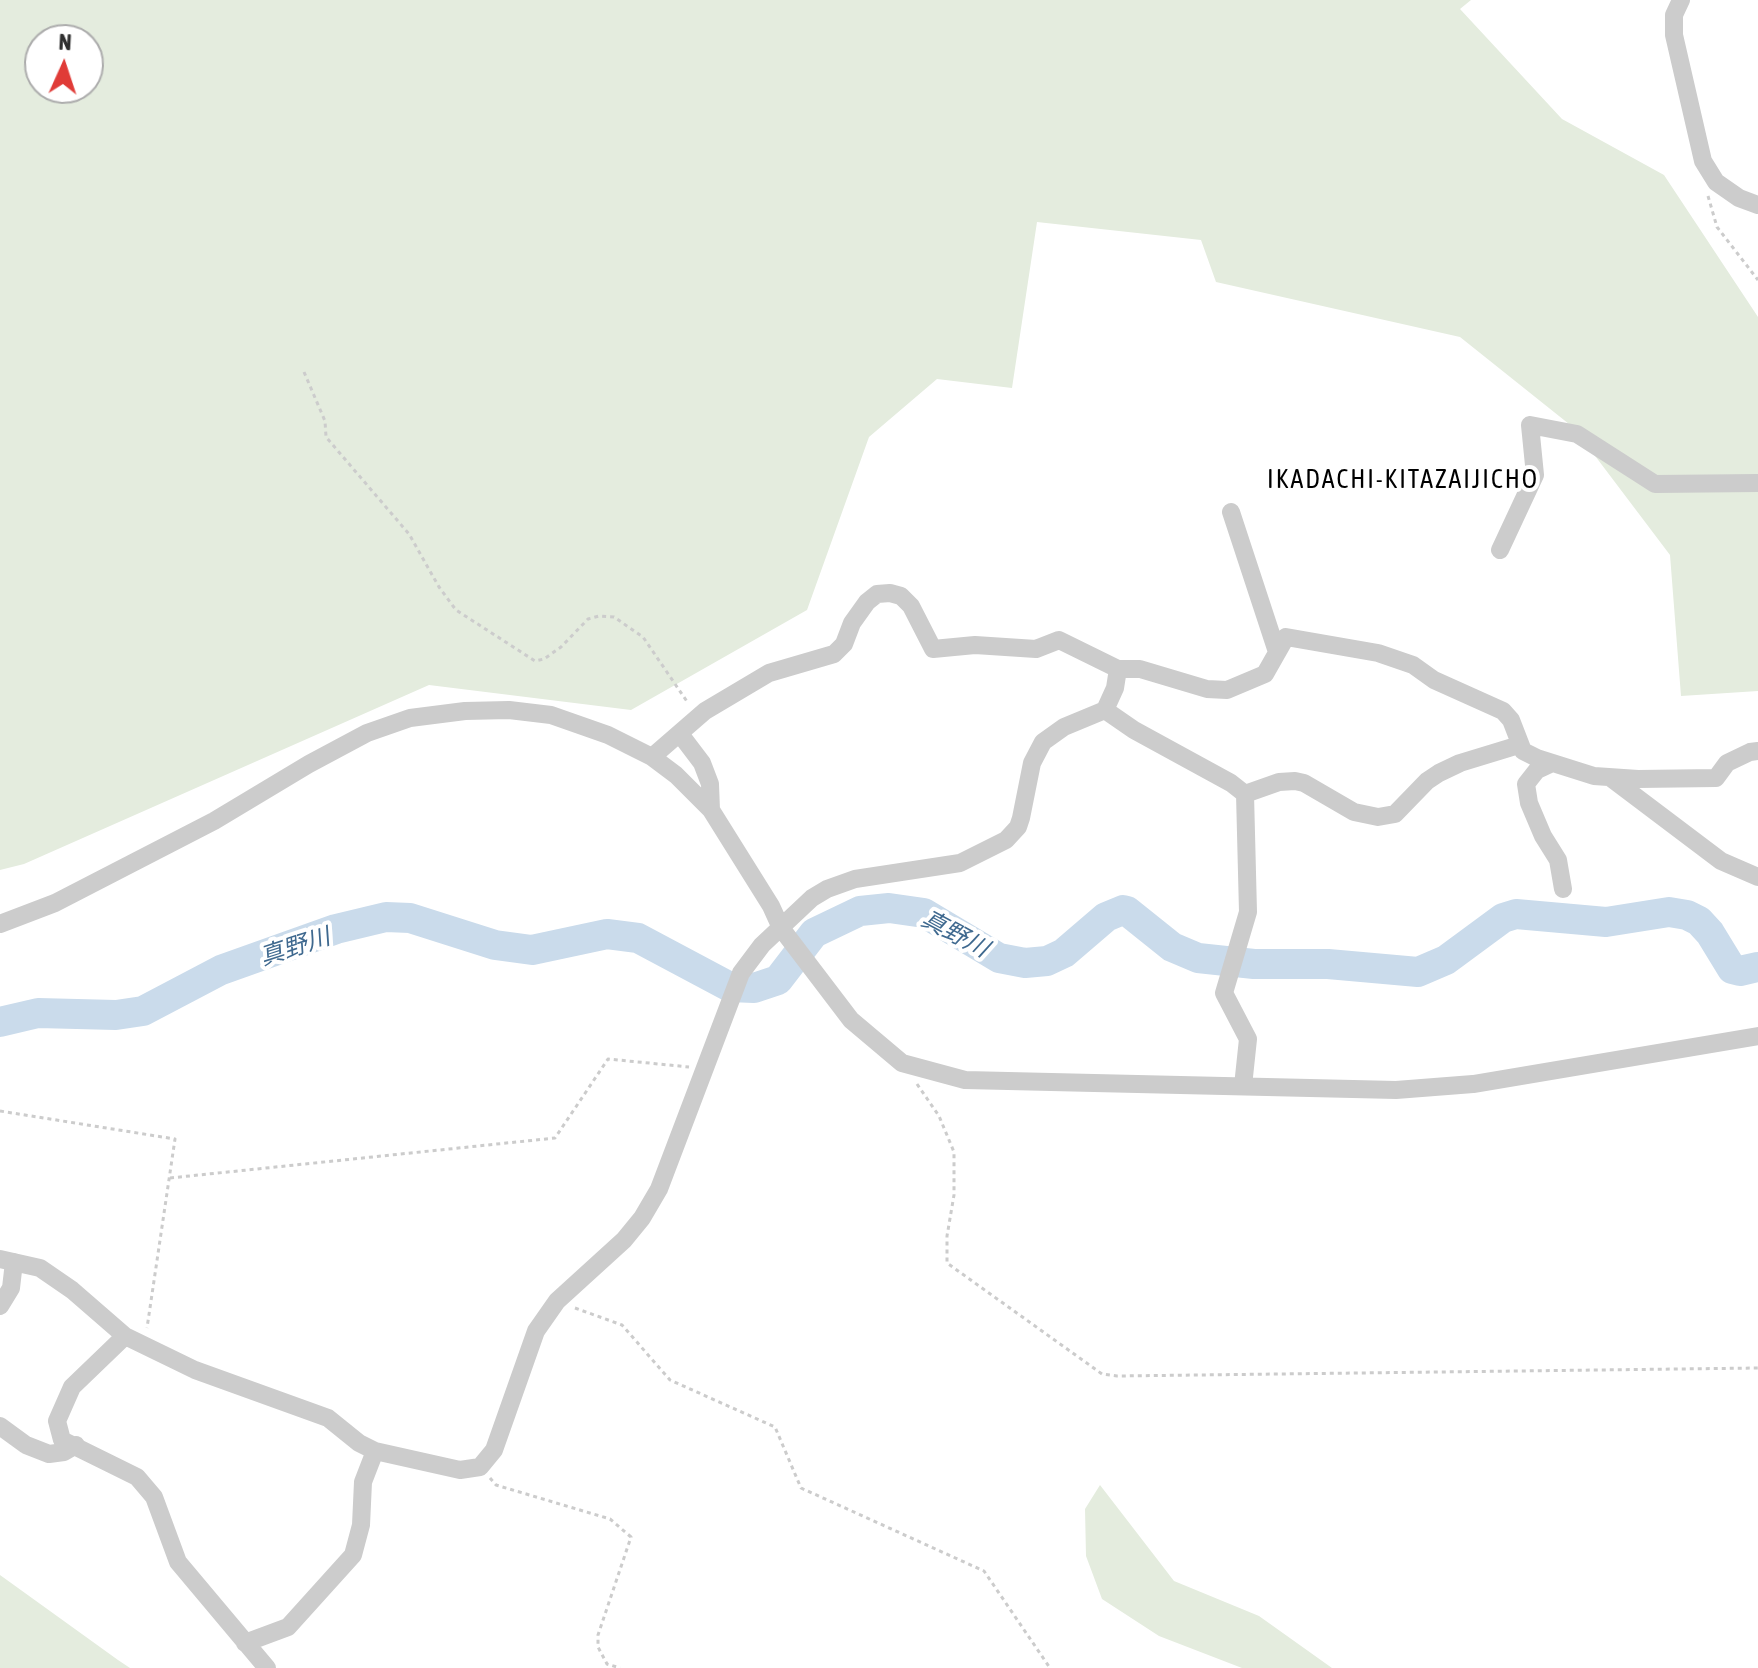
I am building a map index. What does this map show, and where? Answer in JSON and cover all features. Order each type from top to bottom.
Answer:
[{"type":"street","points":[[1681,0],[1674,15],[1674,35],[1703,161],[1716,182],[1739,198],[1758,205]]},
{"type":"street","points":[[1500,550],[1535,475],[1530,425],[1577,434],[1655,484],[1758,483]]},
{"type":"street","points":[[1231,512],[1277,652]]},
{"type":"street","points":[[652,757],[722,700],[769,673],[834,654],[844,644],[852,623],[867,602],[877,594],[890,593],[901,596],[911,606],[933,649],[975,645],[1036,649],[1059,640],[1118,669],[1140,669],[1207,689],[1227,690],[1265,674],[1286,637],[1378,653],[1413,665],[1434,680],[1503,711],[1511,720],[1523,751],[1552,763],[1611,778],[1716,778],[1727,763],[1758,751]]},
{"type":"street","points":[[0,1306],[11,1288],[7,1260],[40,1268],[72,1290],[125,1336],[195,1370],[328,1418],[359,1443],[375,1451],[460,1470],[480,1467],[494,1450],[536,1331],[557,1301],[624,1240],[659,1189],[741,973],[762,945],[812,898],[837,885],[870,875],[960,863],[1006,840],[1021,818],[1032,763],[1043,742],[1064,727],[1105,710],[1115,688],[1118,669]]},
{"type":"street","points":[[0,924],[55,903],[201,828],[367,733],[410,718],[465,711],[509,710],[551,715],[608,735],[652,757],[676,775],[711,810],[771,906],[781,928],[851,1020],[902,1063],[965,1080],[1396,1090],[1473,1084],[1758,1036]]},
{"type":"street","points":[[1105,710],[1245,794]]},
{"type":"street","points":[[680,734],[702,763],[710,784],[711,810]]},
{"type":"street","points":[[1245,794],[1279,782],[1295,781],[1304,783],[1354,812],[1391,816],[1439,773],[1460,763],[1519,745]]},
{"type":"street","points":[[1552,763],[1537,770],[1526,784],[1529,803],[1543,836],[1558,860],[1563,889]]},
{"type":"street","points":[[1611,778],[1721,861],[1758,877]]},
{"type":"street","points":[[1243,1086],[1248,1039],[1224,993],[1248,912],[1245,794]]},
{"type":"street","points":[[125,1336],[72,1387],[57,1421],[62,1440],[137,1477],[154,1497],[178,1562],[263,1666]]},
{"type":"street","points":[[0,1426],[26,1445],[49,1454],[64,1452],[76,1445]]},
{"type":"street","points":[[245,1643],[288,1627],[353,1555],[361,1525],[363,1482],[375,1451]]},
{"type":"path","points":[[1716,182],[1707,197],[1717,227],[1758,280]]},
{"type":"path","points":[[304,372],[325,421],[326,437],[409,534],[456,610],[535,661],[544,659],[561,647],[588,619],[614,617],[643,637],[699,718]]},
{"type":"path","points":[[170,1178],[555,1138],[608,1059],[703,1068]]},
{"type":"path","points":[[902,1063],[939,1116],[954,1152],[954,1195],[947,1236],[947,1263],[1102,1374],[1758,1368]]},
{"type":"path","points":[[0,1111],[175,1139],[144,1344]]},
{"type":"path","points":[[557,1301],[622,1325],[670,1380],[775,1427],[801,1488],[984,1571],[1050,1668]]},
{"type":"path","points":[[480,1467],[496,1485],[610,1519],[631,1537],[598,1635],[598,1647],[607,1664],[620,1668]]},
{"type":"shaded area","points":[[0,0],[1471,0],[1460,9],[1562,119],[1664,175],[1758,317],[1758,691],[1681,696],[1670,555],[1574,428],[1460,337],[1216,282],[1201,240],[1037,222],[1012,388],[937,379],[869,437],[807,610],[631,710],[429,685],[24,864],[0,870]]},
{"type":"shaded area","points":[[1100,1485],[1174,1581],[1259,1616],[1332,1668],[1242,1668],[1159,1636],[1102,1599],[1086,1556],[1085,1509]]},
{"type":"shaded area","points":[[0,1575],[118,1660],[130,1668],[0,1668]]},
{"type":"waterway","name":"真野川","points":[[0,1022],[38,1013],[116,1015],[143,1011],[221,970],[336,929],[386,917],[410,918],[495,945],[532,950],[607,934],[638,938],[730,987],[754,988],[778,980],[814,933],[860,911],[889,908],[924,913],[999,958],[1025,963],[1047,961],[1064,953],[1106,917],[1123,910],[1172,947],[1198,958],[1254,964],[1328,964],[1418,972],[1446,960],[1503,918],[1516,914],[1606,922],[1669,912],[1699,921],[1732,969],[1740,971],[1758,967]]},
{"type":"district","name":"IKADACHI-KITAZAIJICHO","points":[[1403,480]]}]
